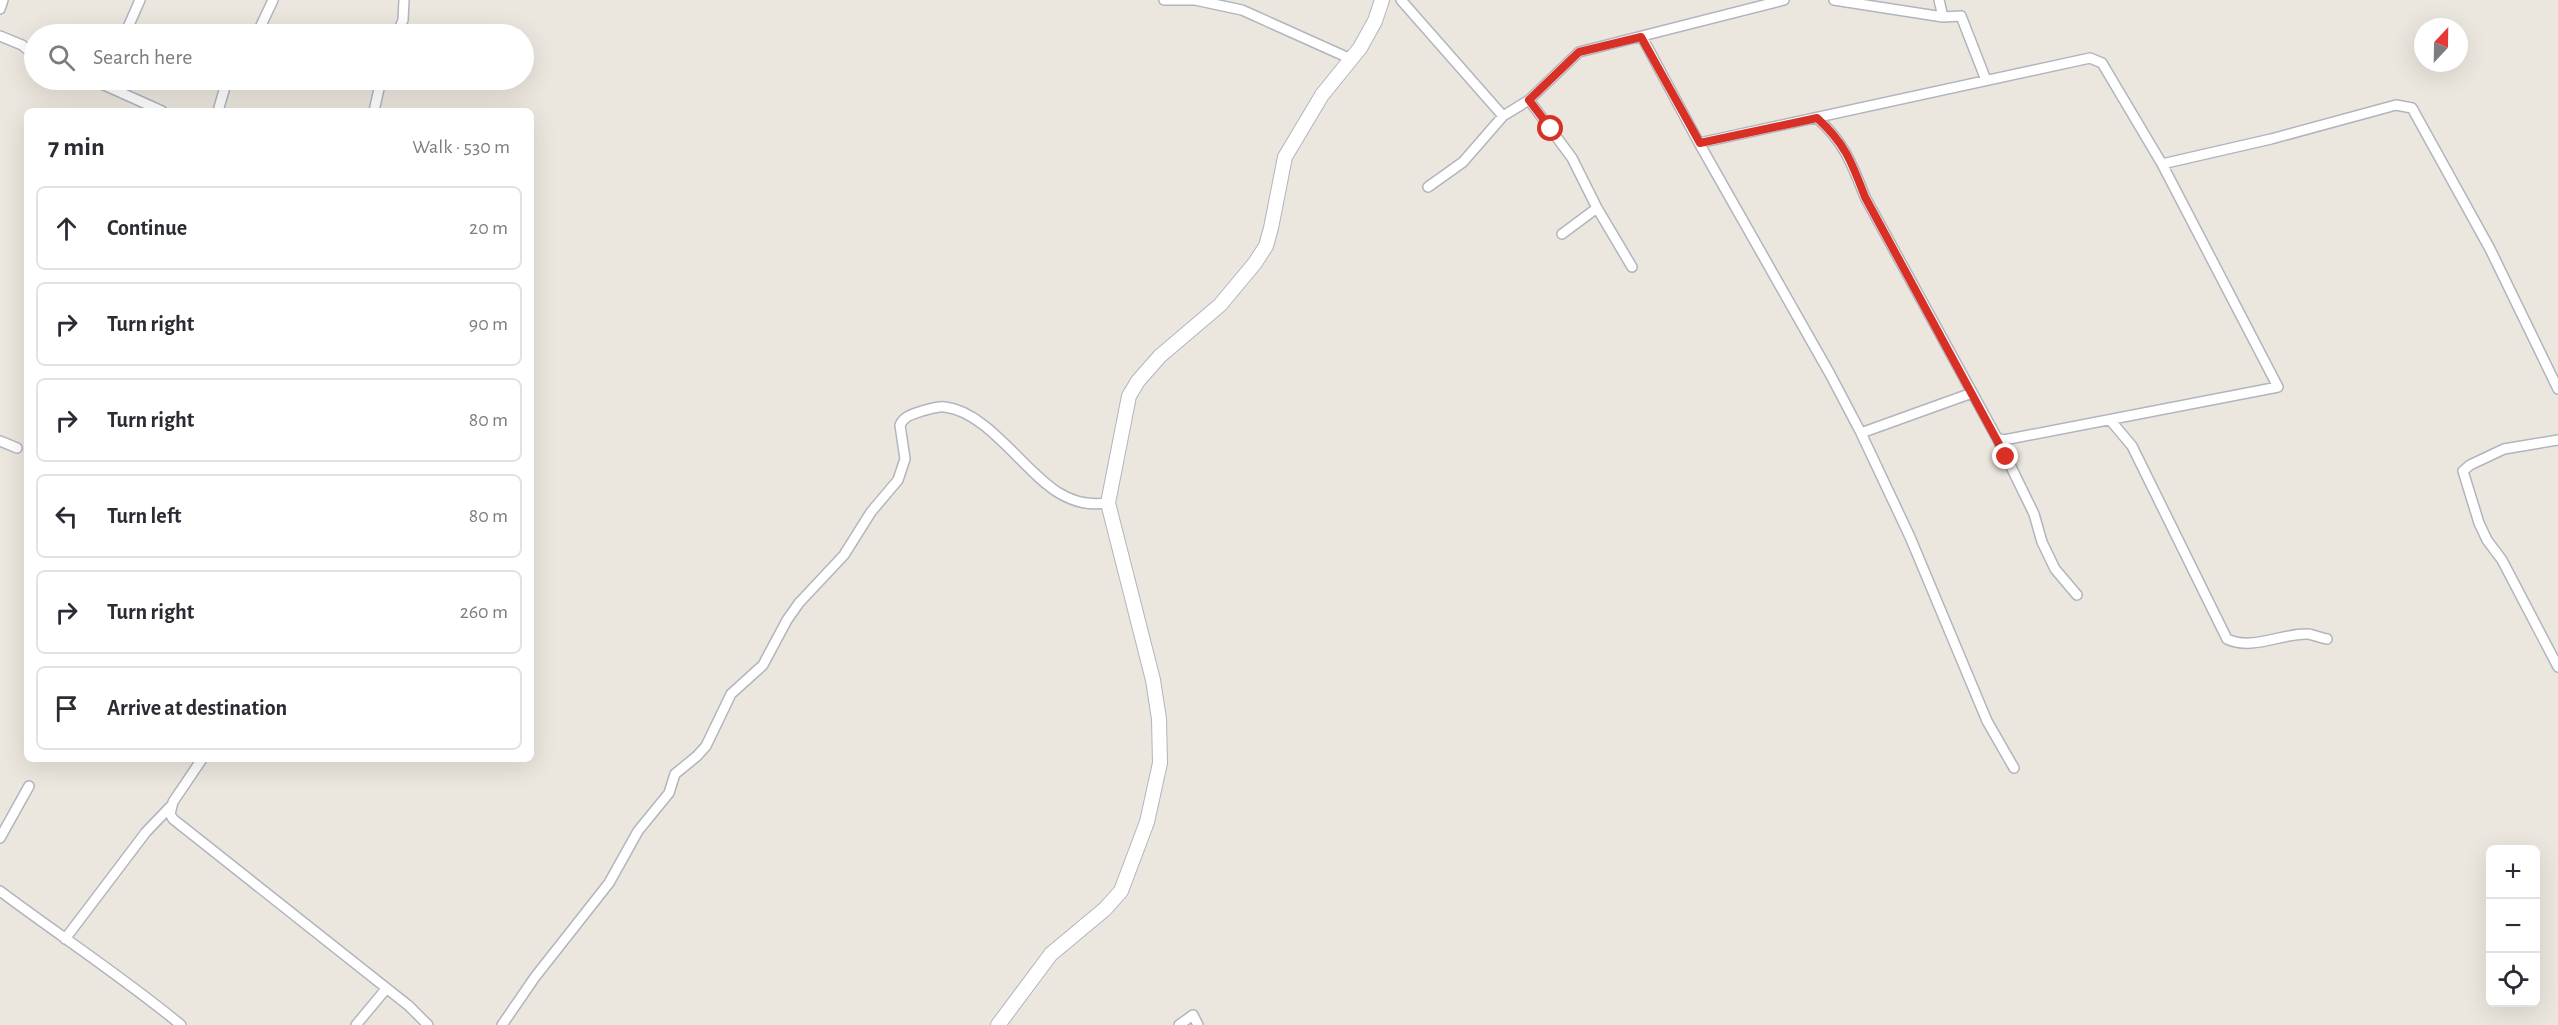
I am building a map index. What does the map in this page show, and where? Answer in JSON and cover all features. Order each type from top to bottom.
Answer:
[{"type":"street","points":[[0,9],[3,0]]},
{"type":"street","points":[[129,24],[140,0]]},
{"type":"street","points":[[262,24],[273,0]]},
{"type":"street","points":[[401,24],[404,0]]},
{"type":"street","points":[[1164,0],[1195,0],[1242,10],[1352,58]]},
{"type":"street","points":[[998,1025],[1051,954],[1105,909],[1120,891],[1146,822],[1160,763],[1159,719],[1153,680],[1108,503],[1129,396],[1138,381],[1160,356],[1220,305],[1266,246],[1286,157],[1322,95],[1352,58],[1375,21],[1382,0]]},
{"type":"street","points":[[1401,0],[1503,116]]},
{"type":"street","points":[[1428,187],[1463,162],[1503,116],[1529,100],[1579,52],[1784,0]]},
{"type":"street","points":[[1834,0],[1943,17],[1961,16],[1986,80]]},
{"type":"street","points":[[1939,0],[1943,17]]},
{"type":"street","points":[[0,36],[24,47]]},
{"type":"street","points":[[1641,37],[1861,433],[1910,537],[1987,721],[2014,768]]},
{"type":"street","points":[[1700,143],[2090,58],[2102,63],[2162,164],[2278,387],[2111,421],[2004,440],[1997,438]]},
{"type":"street","points":[[121,90],[156,108]]},
{"type":"street","points":[[219,108],[224,90]]},
{"type":"street","points":[[375,108],[379,90]]},
{"type":"street","points":[[1529,100],[1572,158],[1597,208],[1632,267]]},
{"type":"street","points":[[2162,164],[2271,139],[2396,105],[2412,108],[2490,249],[2558,390]]},
{"type":"street","points":[[1817,118],[1835,134],[1850,159],[1865,197],[1997,438],[2034,514],[2042,542],[2055,569],[2077,595]]},
{"type":"street","points":[[1562,234],[1597,208]]},
{"type":"street","points":[[1861,433],[1972,393]]},
{"type":"street","points":[[502,1025],[535,978],[609,883],[638,831],[669,793],[675,774],[706,746],[731,694],[763,665],[787,620],[799,603],[844,555],[871,512],[898,480],[905,459],[900,425],[905,418],[940,407],[961,412],[990,431],[1057,492],[1089,505],[1108,503]]},
{"type":"street","points":[[2111,421],[2132,446],[2227,639],[2236,643],[2308,634],[2327,639]]},
{"type":"street","points":[[2558,440],[2504,449],[2470,465],[2463,471],[2479,523],[2487,540],[2502,560],[2558,667]]},
{"type":"street","points":[[0,441],[16,448]]},
{"type":"street","points":[[65,939],[146,832],[170,807],[200,762]]},
{"type":"street","points":[[0,838],[29,786]]},
{"type":"street","points":[[170,807],[173,819],[428,1025]]},
{"type":"street","points":[[0,891],[142,993],[181,1025]]},
{"type":"street","points":[[356,1025],[386,989]]},
{"type":"street","points":[[1179,1025],[1193,1015],[1197,1025]]},
{"type":"route","points":[[1551,129],[1529,100],[1579,52],[1641,37],[1700,143],[1817,118],[1835,134],[1850,159],[1865,197],[2006,457]]}]
